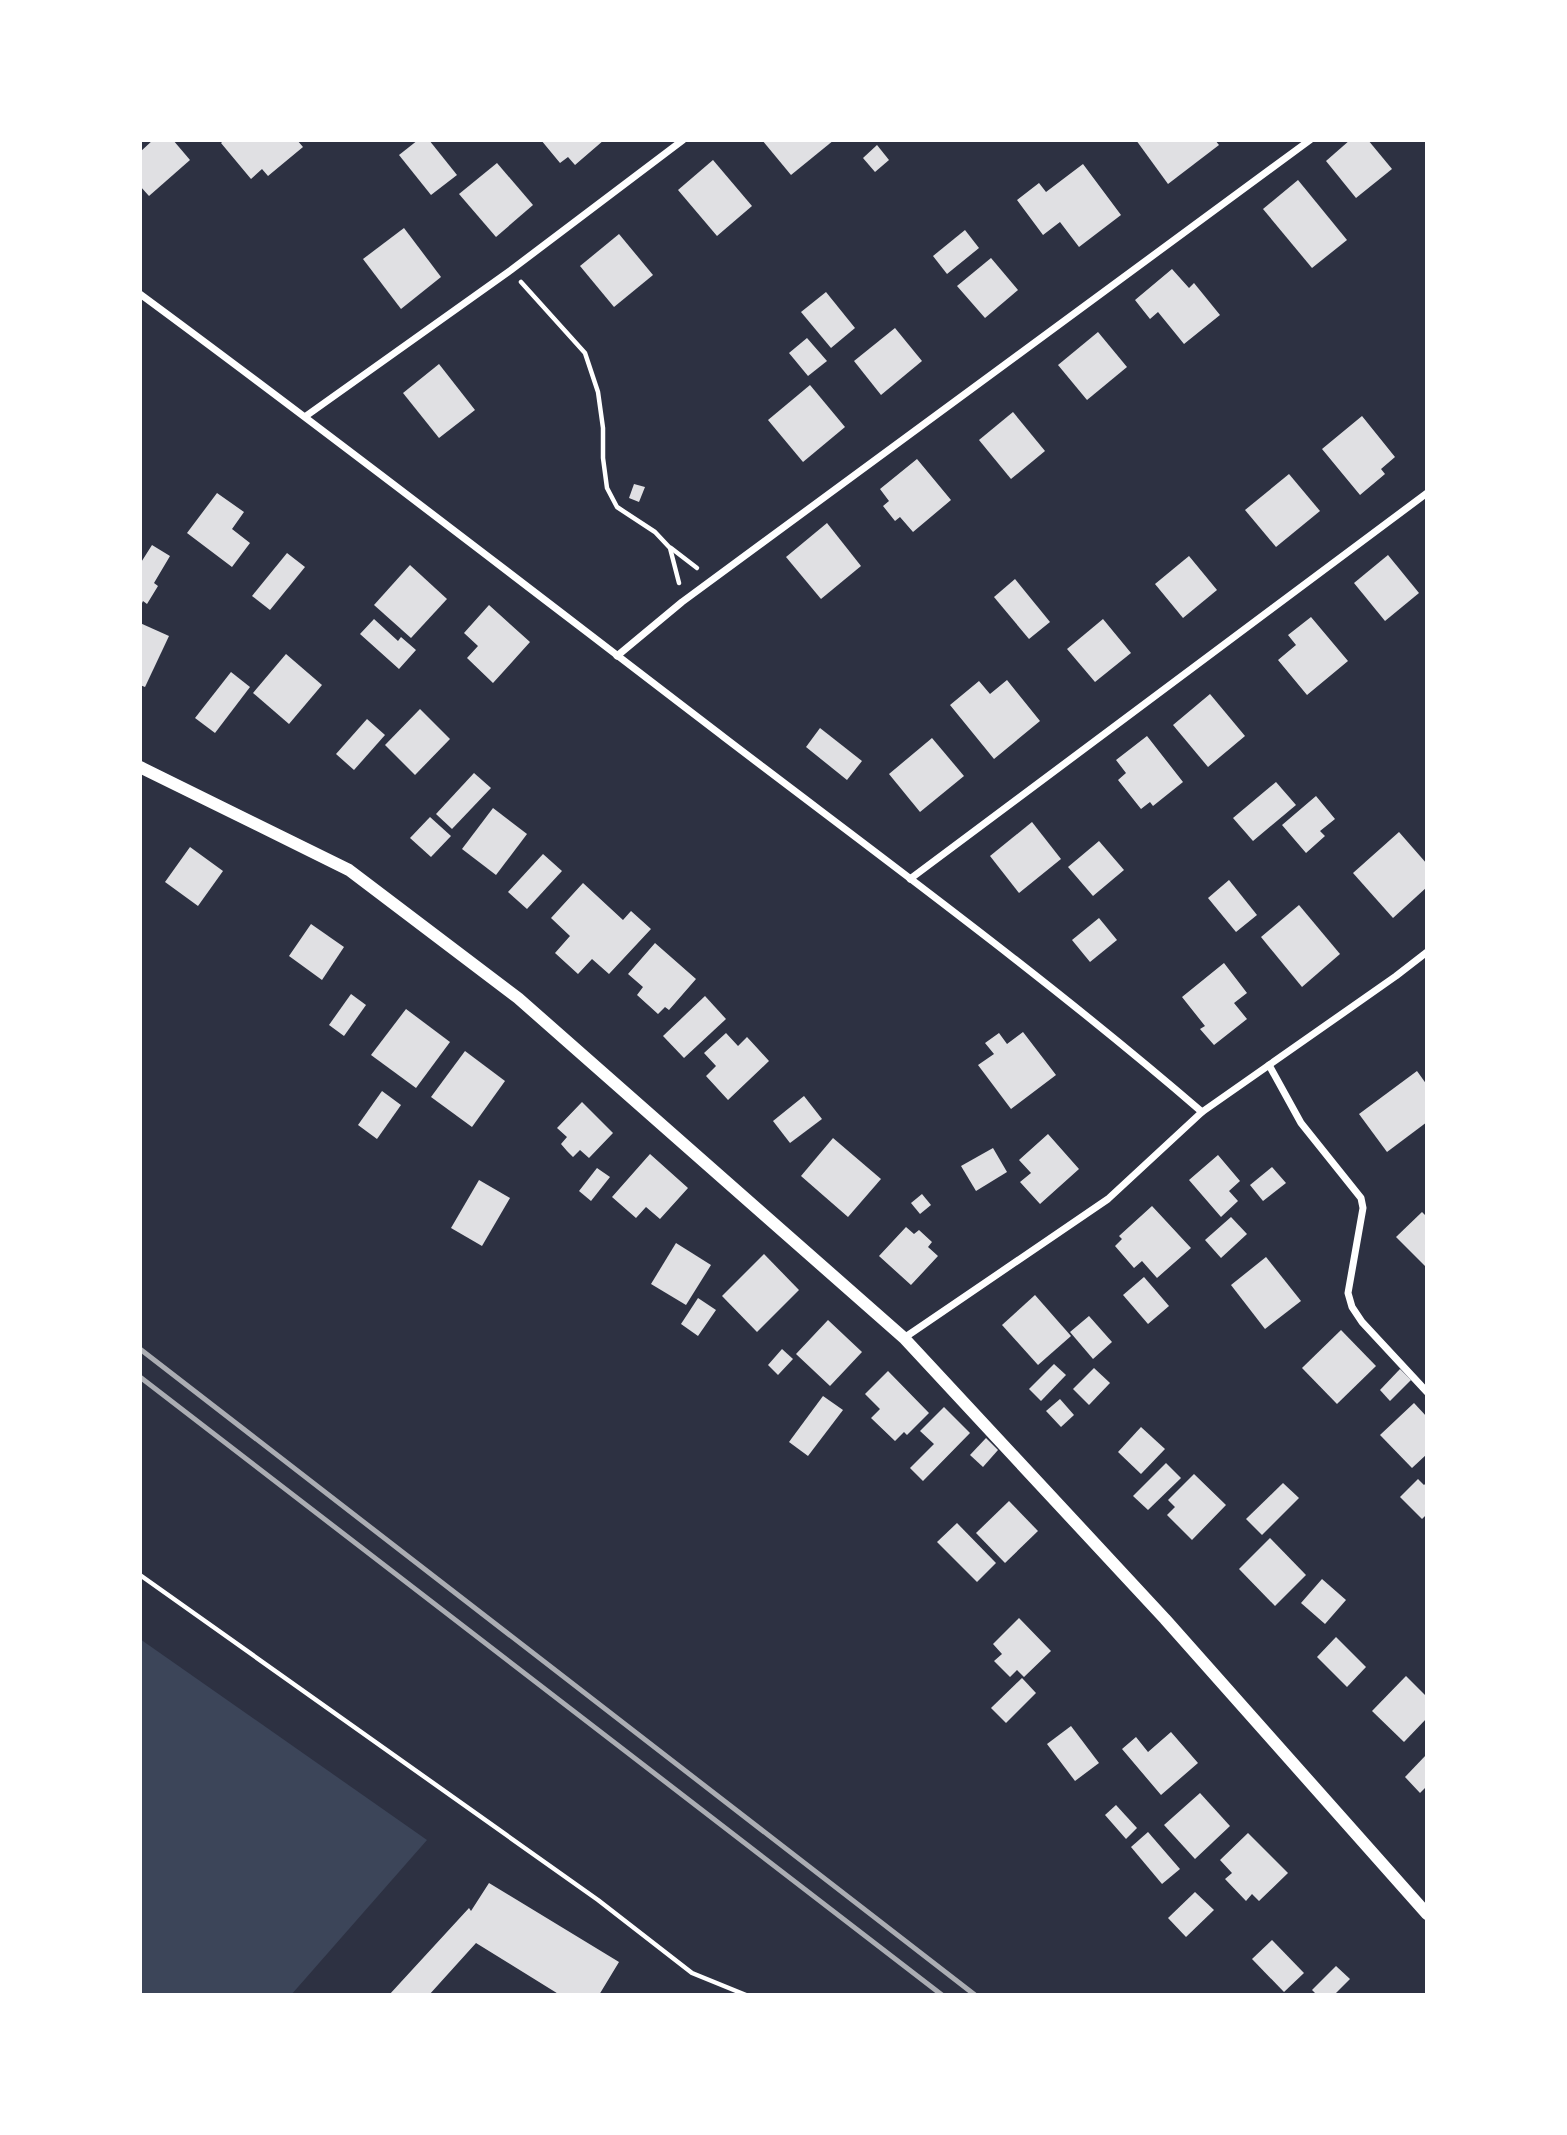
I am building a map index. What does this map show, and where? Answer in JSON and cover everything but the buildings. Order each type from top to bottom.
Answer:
[{"type":"street","points":[[306,416],[511,271],[683,140]]},
{"type":"street","points":[[617,656],[682,602],[1310,140]]},
{"type":"street","points":[[140,294],[306,416],[910,879],[1130,1050],[1202,1112]]},
{"type":"street","points":[[910,879],[1427,492]]},
{"type":"street","points":[[140,767],[349,870],[518,998],[904,1338],[1174,1629],[1427,1914]]},
{"type":"street","points":[[904,1338],[1108,1199],[1202,1112],[1427,952]]},
{"type":"street","points":[[1269,1065],[1301,1123],[1361,1198],[1363,1208],[1348,1293],[1352,1307],[1362,1322],[1427,1392]]},
{"type":"path","points":[[511,271],[585,353],[598,392],[607,488],[617,507],[654,532],[670,548],[705,574],[716,577]]},
{"type":"path","points":[[670,548],[682,602]]},
{"type":"path","points":[[140,1576],[598,1900],[692,1973],[746,1995]]},
{"type":"shaded area","points":[[140,1639],[427,1840],[291,1995],[140,1995]]},
{"type":"railway","points":[[140,1349],[975,1995]]},
{"type":"railway","points":[[140,1377],[942,1995]]}]
